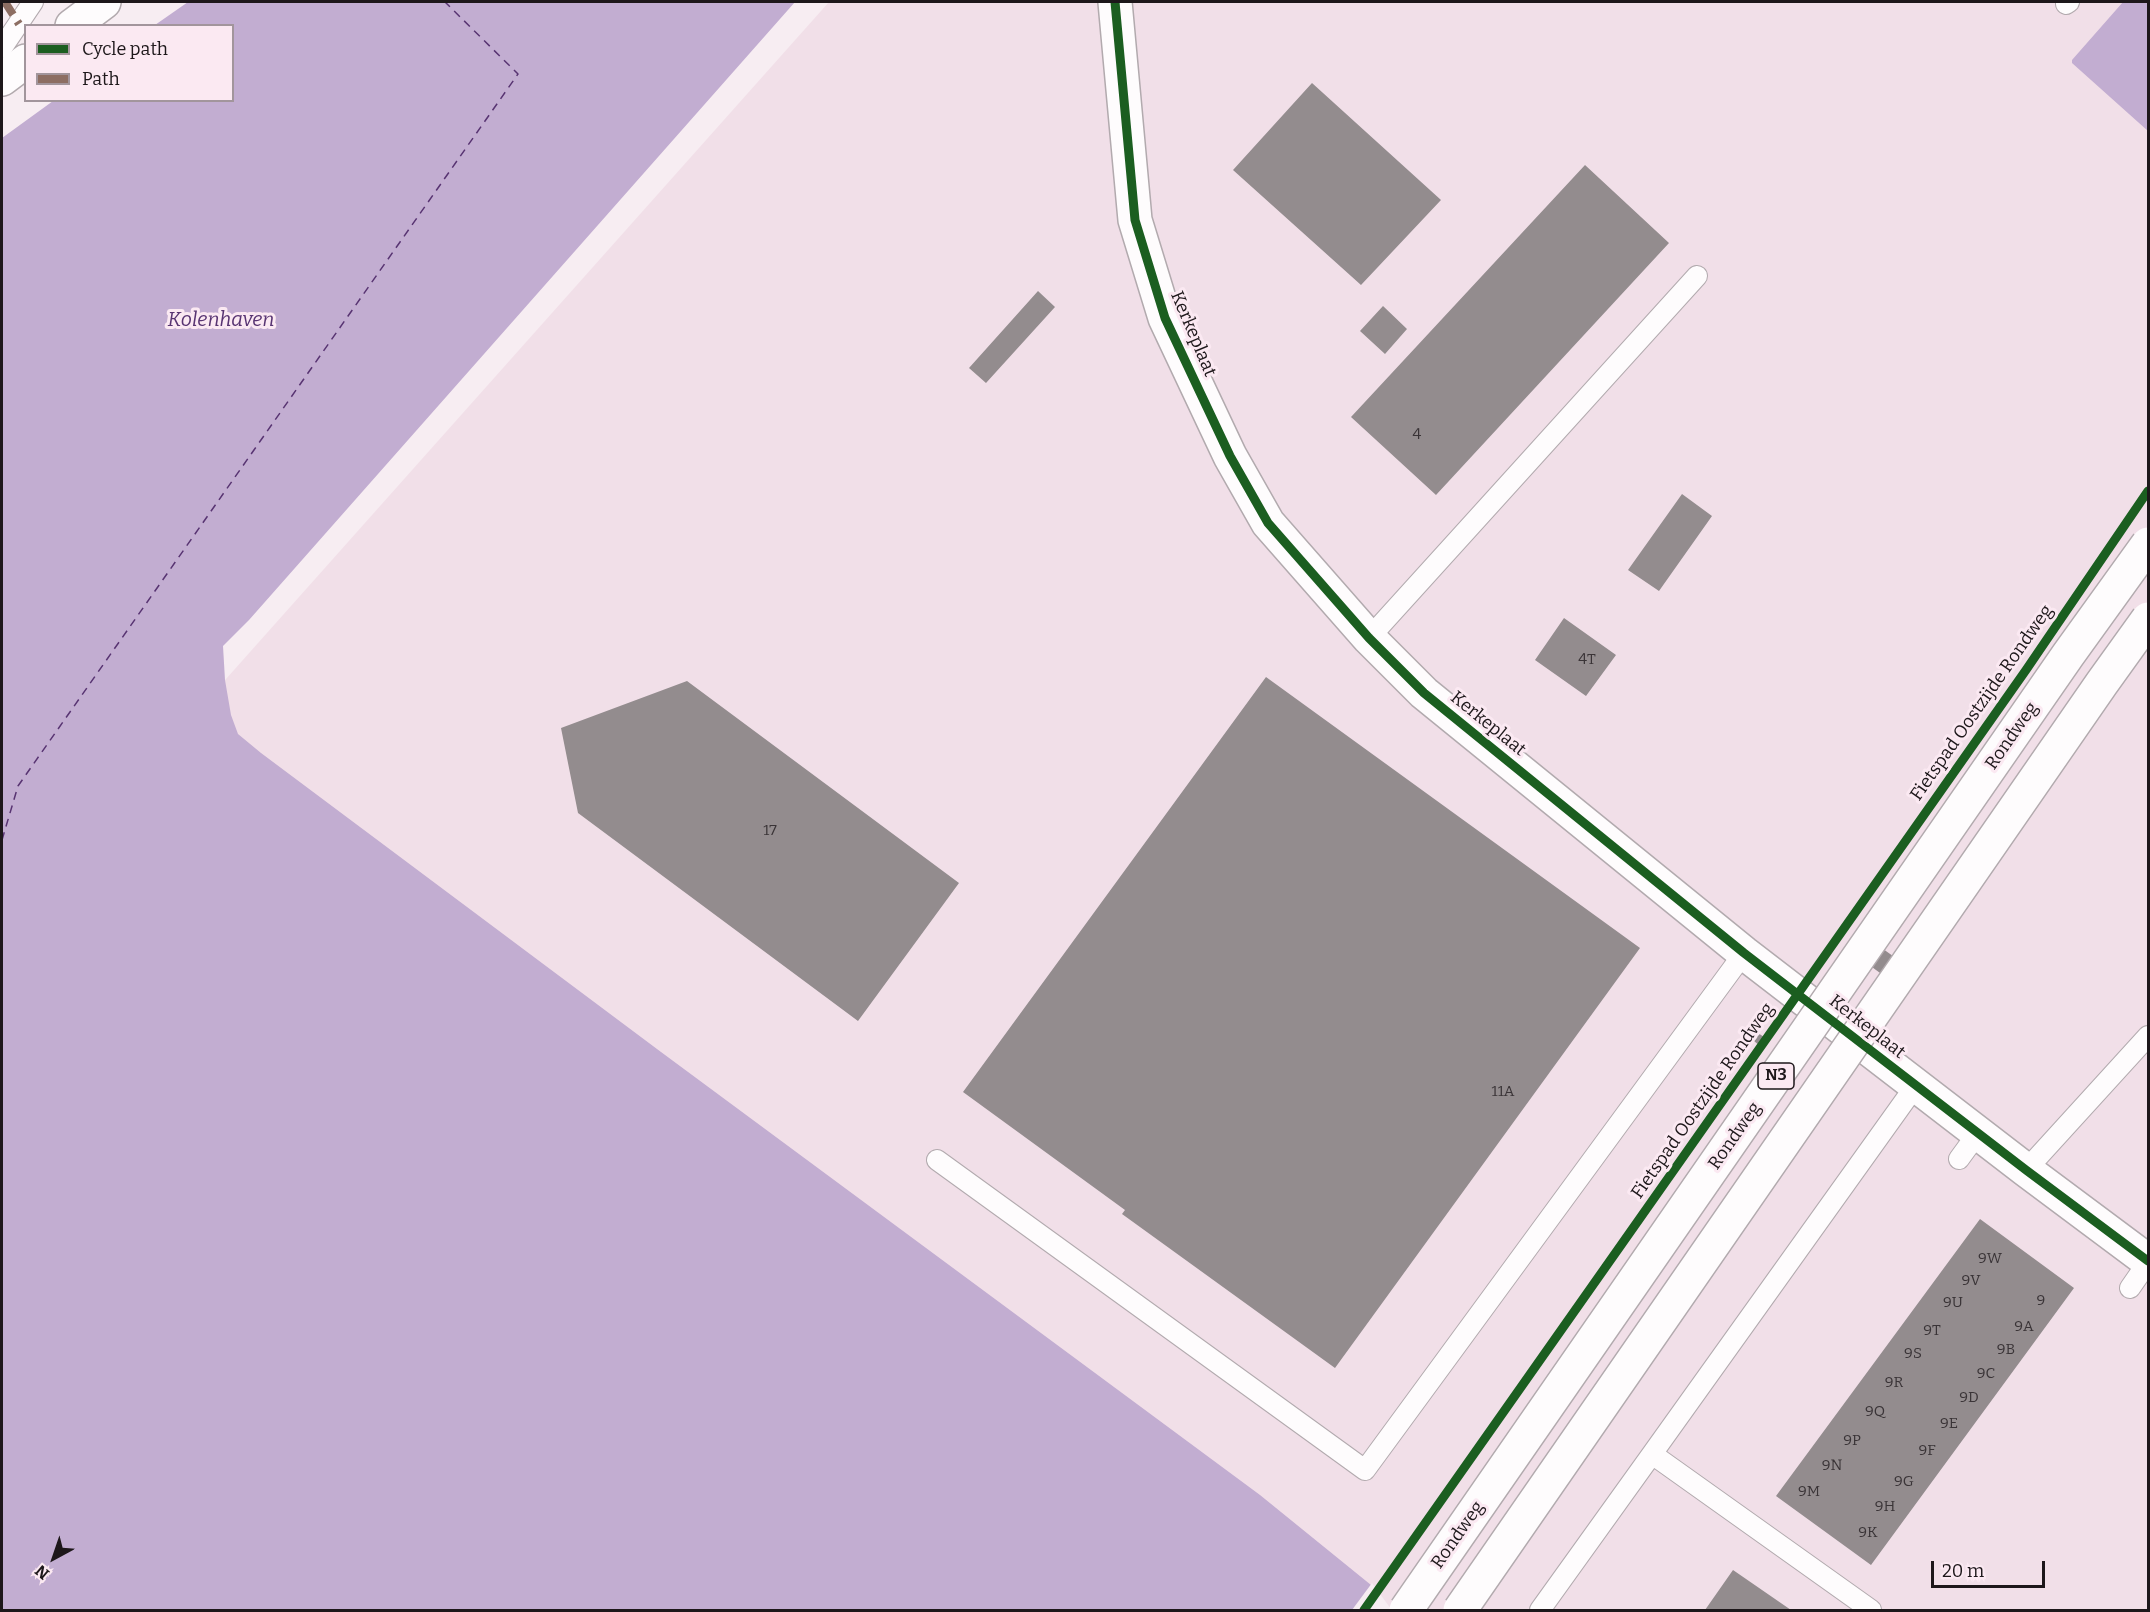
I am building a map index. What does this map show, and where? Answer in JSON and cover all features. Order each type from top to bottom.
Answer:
[{"type":"main road","points":[[75,24],[104,2]]},
{"type":"main road","name":"Kerkeplaat","points":[[1115,2],[1135,220],[1165,318],[1230,456],[1268,523],[1369,638],[1424,693],[1744,953],[2148,1262]]},
{"type":"main road","points":[[2,79],[24,62]]},
{"type":"main road","name":"Rondweg","points":[[1406,1611],[2061,664],[2148,544]]},
{"type":"main road","name":"N3","points":[[1460,1611],[2148,619]]},
{"type":"lane","points":[[2,48],[33,2]]},
{"type":"lane","points":[[1369,638],[1696,276]]},
{"type":"lane","points":[[937,1160],[1365,1470],[1744,953]]},
{"type":"lane","points":[[2026,1170],[2148,1036]]},
{"type":"lane","points":[[1540,1611],[1916,1085]]},
{"type":"lane","points":[[1959,1159],[1978,1133]]},
{"type":"lane","points":[[2130,1288],[2148,1262]]},
{"type":"lane","points":[[1652,1454],[1871,1611]]},
{"type":"shaded area","points":[[829,2],[2148,2],[2148,1610],[1254,1610],[185,725]]},
{"type":"water","name":"Kolenhaven","points":[[188,2],[795,2],[249,620],[223,646],[225,680],[231,715],[238,734],[661,1052],[1260,1495],[1371,1585],[1388,1610],[2,1610],[2,138],[52,102],[234,102],[234,24],[156,24]]},
{"type":"water","points":[[2123,2],[2148,2],[2148,131],[2072,63],[2072,60]]},
{"type":"pier","points":[[1372,1583],[1391,1610],[1352,1610]]},
{"type":"building","points":[[1312,83],[1441,200],[1361,285],[1233,170]]},
{"type":"building","points":[[1585,165],[1669,243],[1436,495],[1351,417]]},
{"type":"building","points":[[1038,291],[1055,307],[986,383],[969,368]]},
{"type":"building","points":[[1383,306],[1407,329],[1385,354],[1360,331]]},
{"type":"building","points":[[1682,494],[1712,516],[1659,591],[1628,570]]},
{"type":"building","points":[[1564,618],[1616,655],[1586,696],[1535,660]]},
{"type":"building","points":[[1266,677],[1640,948],[1335,1368],[1122,1214],[1125,1210],[963,1092]]},
{"type":"building","points":[[687,681],[959,883],[858,1021],[578,813],[561,728]]},
{"type":"building","points":[[1865,936],[1911,969],[1899,987],[1853,953]]},
{"type":"building","points":[[1755,1031],[1764,1037],[1759,1045],[1750,1038]]},
{"type":"building","points":[[1980,1219],[2074,1288],[1871,1565],[1776,1496]]},
{"type":"building","points":[[1733,1570],[1791,1610],[1705,1610]]},
{"type":"ferry route","points":[[2,840],[18,786],[518,74],[445,2]]},
{"type":"marked path","points":[[5,2],[19,24]]},
{"type":"cycle path","points":[[1115,2],[1135,220],[1165,318],[1230,456],[1268,523],[1369,638],[1424,693],[1744,953],[2148,1261]]},
{"type":"cycle path","name":"Fietspad Oostzijde Rondweg","points":[[1364,1610],[2026,670],[2148,491]]}]
